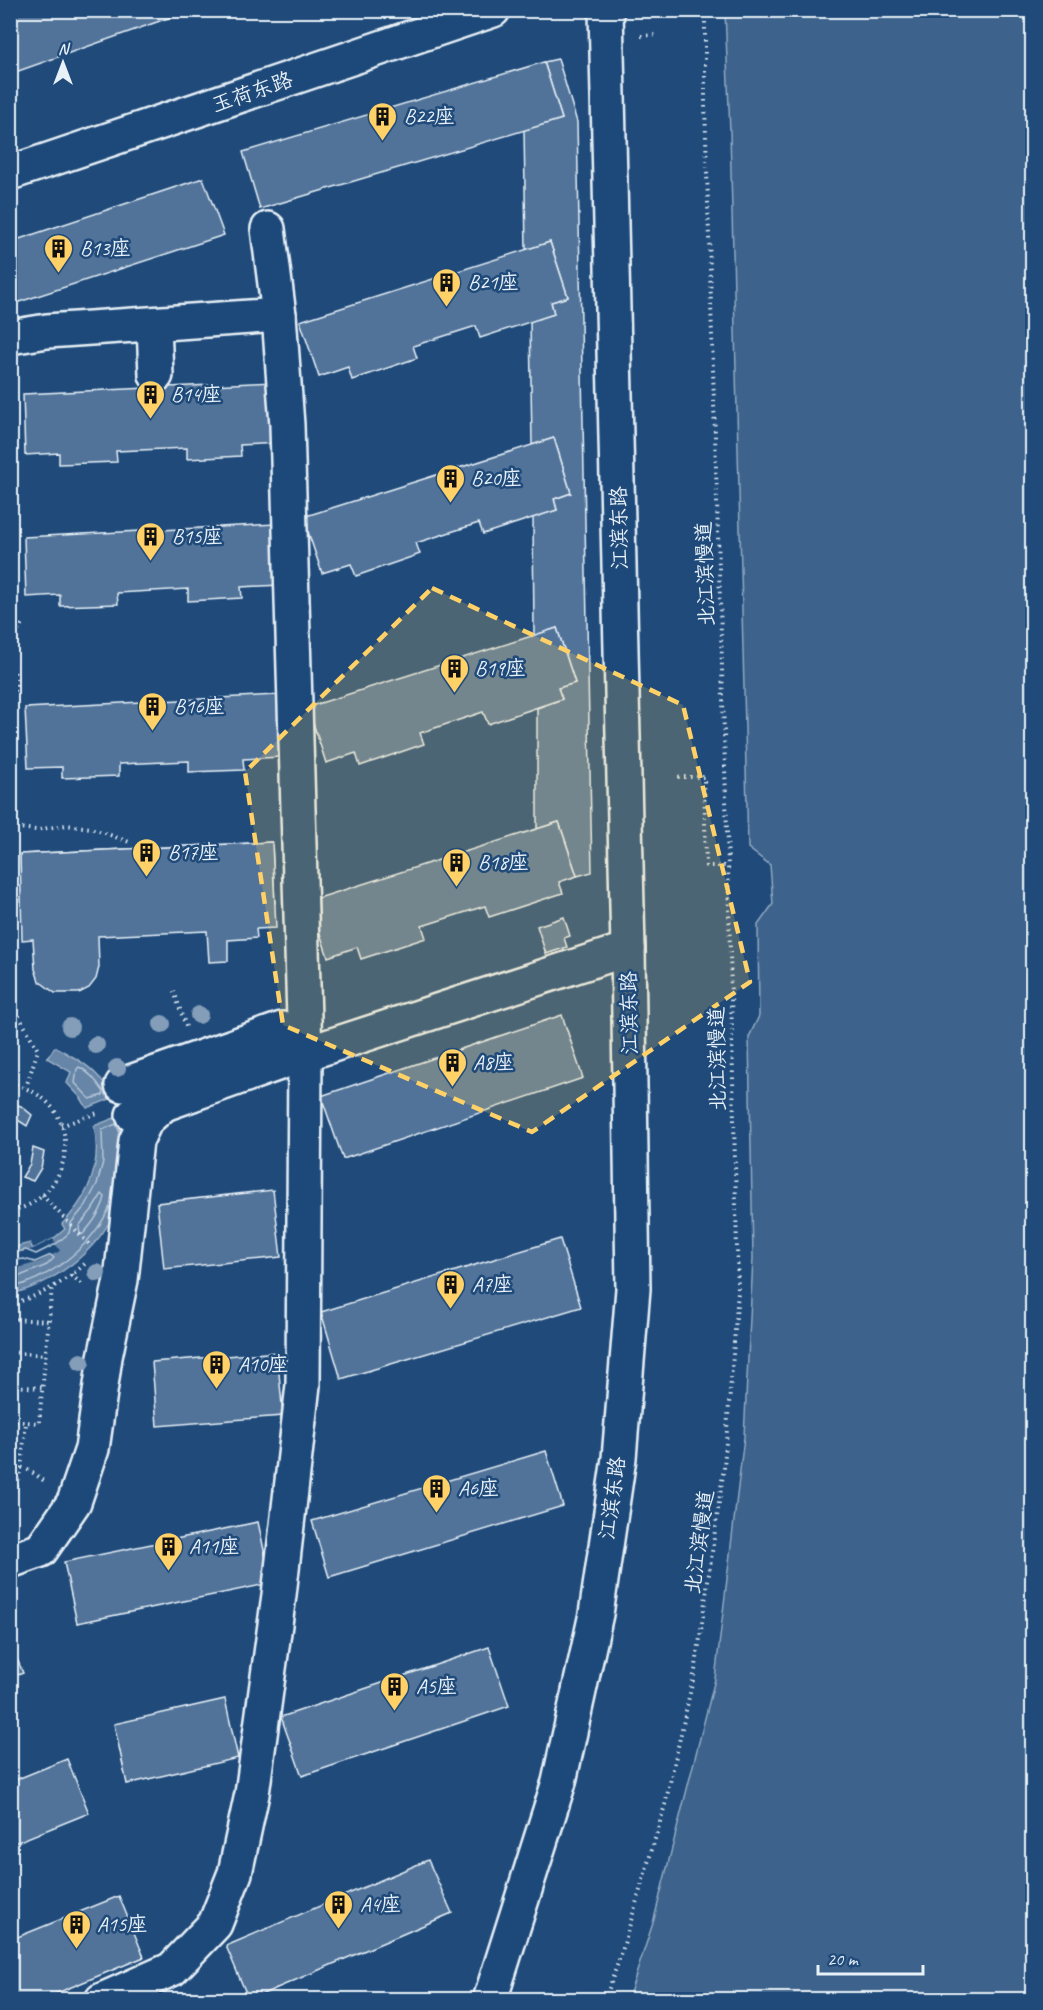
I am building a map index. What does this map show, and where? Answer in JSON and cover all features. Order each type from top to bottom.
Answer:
[{"type":"street","name":"玉荷东路","points":[[10,173],[493,10]]},
{"type":"street","name":"江滨东路","points":[[490,2000],[559,1782],[596,1614],[619,1458],[633,1289],[628,949],[606,10]]},
{"type":"street","points":[[268,229],[279,315],[287,425],[293,1025]]},
{"type":"street","points":[[10,337],[46,331],[279,315]]},
{"type":"street","points":[[154,324],[156,375]]},
{"type":"street","points":[[102,2000],[172,1969],[215,1924],[235,1873],[254,1782],[279,1595],[303,1385],[305,1054],[293,1025],[279,925]]},
{"type":"street","points":[[120,1103],[165,1103],[305,1054],[628,949]]},
{"type":"street","points":[[120,1103],[293,1025]]},
{"type":"street","points":[[10,1561],[41,1550],[74,1502],[92,1449],[105,1357],[121,1280],[136,1141],[146,1120],[165,1103]]},
{"type":"path","name":"北江滨慢道","points":[[605,2000],[622,1952],[665,1805],[696,1666],[724,1467],[738,1292],[728,866],[705,104],[705,10]]},
{"type":"path","points":[[638,37],[657,35]]},
{"type":"path","points":[[10,402],[14,402],[13,387]]},
{"type":"path","points":[[10,647],[22,623]]},
{"type":"path","points":[[10,661],[17,677],[14,692],[10,696]]},
{"type":"path","points":[[678,777],[704,777],[706,866],[728,866]]},
{"type":"path","points":[[10,827],[36,830],[66,825],[92,828],[129,842]]},
{"type":"path","points":[[10,1000],[38,1050],[26,1087]]},
{"type":"path","points":[[10,1083],[26,1087],[43,1098],[56,1113],[61,1126],[65,1153],[60,1172],[50,1189],[34,1203],[10,1211]]},
{"type":"path","points":[[61,1126],[120,1103]]},
{"type":"path","points":[[42,1196],[91,1246]]},
{"type":"path","points":[[10,1304],[40,1294],[66,1280],[91,1257]]},
{"type":"path","points":[[10,1421],[39,1423],[52,1287]]},
{"type":"path","points":[[10,1320],[49,1321]]},
{"type":"path","points":[[10,1352],[45,1355]]},
{"type":"path","points":[[10,1386],[42,1388]]},
{"type":"path","points":[[10,1515],[21,1467],[26,1423]]},
{"type":"highlighted area","points":[[432,588],[683,705],[750,982],[532,1132],[283,1025],[245,772]]},
{"type":"shaded area","points":[[725,11],[1032,11],[1032,1999],[628,1999],[653,1923],[715,1679],[744,1437],[753,1259],[749,1037],[759,1016],[758,925],[773,904],[770,865],[748,848]]},
{"type":"water","points":[[55,1047],[88,1067],[115,1097],[87,1108],[67,1083],[71,1072],[47,1058]]},
{"type":"water","points":[[122,1115],[124,1140],[119,1194],[117,1206],[107,1226],[85,1253],[58,1274],[42,1283],[11,1294],[10,1248],[30,1243],[33,1249],[53,1239],[65,1229],[62,1224],[80,1203],[95,1167],[94,1126]]},
{"type":"pier","points":[[53,1239],[60,1251],[39,1262],[11,1270],[11,1255],[33,1249]]},
{"type":"building","points":[[10,10],[191,10],[10,74]]},
{"type":"building","points":[[558,59],[577,122],[592,872],[577,876],[559,822],[537,829],[537,708],[562,699],[558,688],[575,683],[557,628],[534,636],[533,517],[557,510],[554,499],[571,493],[554,438],[532,445],[530,321],[554,314],[551,302],[568,297],[550,242],[526,250],[524,130],[562,119],[544,62]]},
{"type":"building","name":"B22座","points":[[544,62],[562,119],[260,209],[243,152]]},
{"type":"building","name":"B13座","points":[[203,178],[224,235],[10,305],[10,242]]},
{"type":"building","name":"B21座","points":[[550,242],[568,297],[551,302],[554,314],[480,338],[476,326],[413,346],[417,358],[352,380],[348,367],[319,377],[300,321]]},
{"type":"building","name":"B14座","points":[[275,382],[278,443],[240,445],[241,456],[187,459],[187,448],[116,451],[117,462],[59,464],[59,453],[25,455],[23,394]]},
{"type":"building","name":"B20座","points":[[554,438],[571,493],[554,499],[557,510],[483,534],[479,523],[416,543],[420,554],[356,576],[351,564],[322,573],[303,517]]},
{"type":"building","name":"B15座","points":[[276,524],[280,585],[241,587],[242,598],[188,601],[188,589],[117,593],[118,604],[60,606],[60,595],[26,597],[24,537]]},
{"type":"building","name":"B19座","points":[[557,628],[575,683],[558,688],[562,699],[488,724],[483,712],[420,733],[424,744],[360,766],[356,753],[326,763],[308,707]]},
{"type":"building","name":"B16座","points":[[277,695],[281,757],[243,759],[244,770],[189,772],[189,761],[119,764],[119,776],[62,778],[62,767],[28,768],[25,708]]},
{"type":"building","name":"B18座","points":[[559,822],[577,876],[559,882],[563,893],[489,917],[485,906],[422,926],[426,938],[361,959],[357,947],[328,957],[309,901]]},
{"type":"building","name":"B17座","points":[[272,842],[275,903],[237,904],[238,916],[183,919],[183,907],[113,910],[114,921],[56,924],[56,913],[22,914],[20,854]]},
{"type":"building","name":"B17座","points":[[272,842],[276,928],[256,929],[257,938],[228,940],[228,961],[209,962],[207,931],[98,936],[99,967],[96,979],[89,988],[79,993],[55,993],[39,981],[35,969],[33,939],[22,940],[20,854]]},
{"type":"building","points":[[564,917],[570,936],[564,938],[567,947],[546,954],[537,926]]},
{"type":"building","name":"A8座","points":[[562,1015],[583,1078],[343,1159],[321,1096]]},
{"type":"building","points":[[10,1103],[21,1106],[32,1115],[27,1126],[10,1115]]},
{"type":"building","points":[[33,1148],[44,1152],[41,1168],[33,1181],[22,1177],[30,1164]]},
{"type":"building","points":[[273,1190],[281,1257],[164,1269],[157,1203]]},
{"type":"building","name":"A7座","points":[[560,1239],[581,1307],[341,1379],[321,1312]]},
{"type":"building","name":"A10座","points":[[277,1352],[283,1416],[157,1426],[152,1362]]},
{"type":"building","name":"A6座","points":[[546,1451],[563,1506],[329,1577],[312,1521]]},
{"type":"building","name":"A11座","points":[[258,1522],[271,1583],[77,1623],[64,1562]]},
{"type":"building","points":[[10,1642],[23,1673],[10,1678]]},
{"type":"building","name":"A5座","points":[[489,1647],[509,1706],[302,1776],[281,1717]]},
{"type":"building","points":[[225,1699],[238,1758],[127,1784],[114,1724]]},
{"type":"building","points":[[67,1759],[89,1813],[10,1845],[10,1782]]},
{"type":"building","name":"A4座","points":[[428,1860],[452,1913],[249,2000],[226,1946]]},
{"type":"building","name":"A15座","points":[[119,1896],[144,1957],[40,2000],[10,2000],[10,1940]]},
{"type":"place","name":"B22座","points":[[383,142]]},
{"type":"place","name":"B13座","points":[[59,274]]},
{"type":"place","name":"B21座","points":[[447,308]]},
{"type":"place","name":"B14座","points":[[150,420]]},
{"type":"place","name":"B20座","points":[[450,504]]},
{"type":"place","name":"B15座","points":[[151,562]]},
{"type":"place","name":"B19座","points":[[454,694]]},
{"type":"place","name":"B16座","points":[[153,732]]},
{"type":"place","name":"B17座","points":[[147,878]]},
{"type":"place","name":"B18座","points":[[457,888]]},
{"type":"place","name":"A8座","points":[[452,1088]]},
{"type":"place","name":"A7座","points":[[451,1310]]},
{"type":"place","name":"A10座","points":[[217,1390]]},
{"type":"place","name":"A6座","points":[[437,1514]]},
{"type":"place","name":"A11座","points":[[168,1572]]},
{"type":"place","name":"A5座","points":[[395,1712]]},
{"type":"place","name":"A4座","points":[[339,1930]]},
{"type":"place","name":"A15座","points":[[76,1950]]}]
